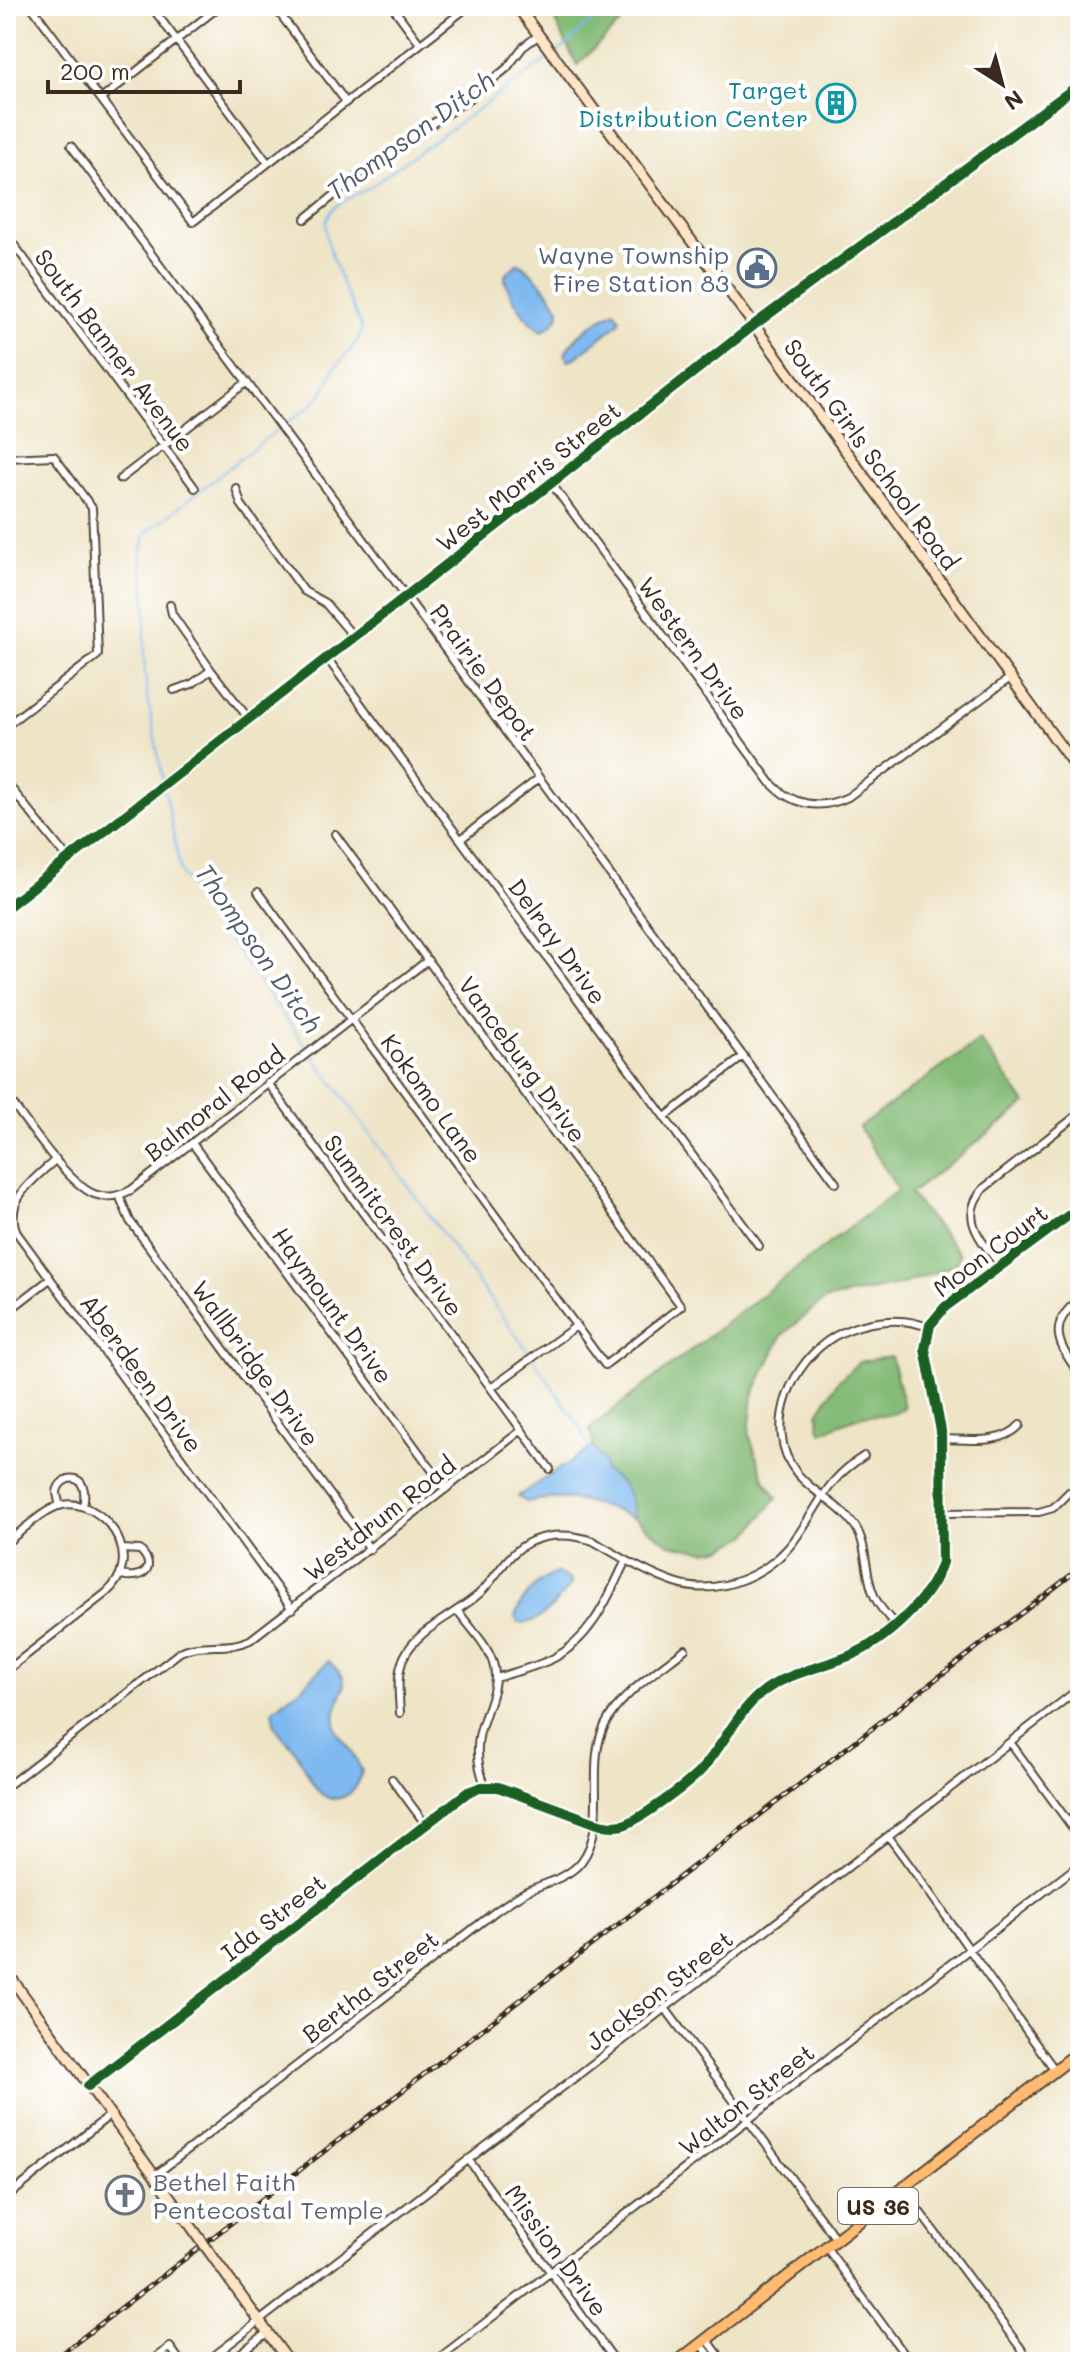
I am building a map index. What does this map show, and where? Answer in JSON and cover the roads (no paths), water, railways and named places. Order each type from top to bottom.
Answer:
[{"type":"main road","name":"US 36","points":[[677,2362],[1080,2051]]},
{"type":"street","points":[[31,6],[193,222],[469,6]]},
{"type":"street","points":[[151,6],[268,163]]},
{"type":"street","points":[[101,99],[220,6]]},
{"type":"street","points":[[274,6],[346,102]]},
{"type":"street","points":[[392,6],[420,44]]},
{"type":"street","name":"South Girls School Road","points":[[517,6],[1080,773]]},
{"type":"street","points":[[305,219],[393,149],[470,98],[507,68],[523,47],[539,35]]},
{"type":"street","name":"West Morris Street","points":[[6,908],[754,325],[1080,84]]},
{"type":"street","name":"Prairie Depot","points":[[71,146],[406,596],[836,1183]]},
{"type":"street","name":"South Banner Avenue","points":[[6,234],[195,488]]},
{"type":"street","points":[[120,479],[247,382]]},
{"type":"street","points":[[6,458],[54,456],[92,508],[98,655],[6,726]]},
{"type":"street","name":"Western Drive","points":[[551,483],[771,783],[795,801],[826,804],[848,797],[1010,678]]},
{"type":"street","points":[[236,488],[241,504],[304,591],[325,603],[354,637]]},
{"type":"street","points":[[170,605],[172,614],[249,719]]},
{"type":"street","name":"Delray Drive","points":[[327,658],[759,1246]]},
{"type":"street","points":[[174,690],[192,684],[211,670]]},
{"type":"street","points":[[461,839],[539,778]]},
{"type":"street","points":[[6,782],[69,860]]},
{"type":"street","name":"Vanceburg Drive","points":[[335,834],[681,1306],[605,1365],[576,1326]]},
{"type":"street","name":"Kokomo Lane","points":[[258,892],[576,1326]]},
{"type":"street","name":"Balmoral Road","points":[[119,1195],[131,1190],[428,960]]},
{"type":"street","points":[[665,1117],[744,1056]]},
{"type":"street","name":"Summitcrest Drive","points":[[268,1083],[491,1388]]},
{"type":"street","points":[[6,1094],[56,1159],[88,1191],[104,1196],[119,1195]]},
{"type":"street","points":[[1001,1266],[975,1230],[972,1212],[976,1199],[984,1188],[1080,1113]]},
{"type":"street","name":"Haymount Drive","points":[[192,1143],[446,1489]]},
{"type":"street","name":"Aberdeen Drive","points":[[56,1159],[23,1190],[15,1203],[13,1215],[19,1235],[292,1609]]},
{"type":"street","name":"Wallbridge Drive","points":[[119,1195],[128,1218],[370,1549]]},
{"type":"street","name":"Moon Court","points":[[929,1328],[945,1307],[1080,1207]]},
{"type":"street","points":[[6,1313],[50,1279]]},
{"type":"street","points":[[1080,1299],[1068,1309],[1059,1325],[1058,1336],[1061,1348],[1080,1375]]},
{"type":"street","points":[[457,1610],[489,1654],[494,1668],[495,1678],[479,1739],[479,1763],[486,1787],[504,1788],[594,1823],[611,1826],[627,1823],[701,1770],[746,1708],[762,1692],[785,1678],[852,1655],[870,1645],[896,1626],[939,1571],[942,1559],[941,1439],[936,1399],[925,1357],[929,1328],[905,1321],[862,1325],[833,1337],[820,1347],[801,1370],[784,1405],[781,1423],[786,1455],[796,1472],[855,1526],[874,1596],[896,1626]]},
{"type":"street","points":[[550,1469],[491,1388],[576,1326]]},
{"type":"street","points":[[941,1439],[1001,1438],[1020,1425]]},
{"type":"street","name":"Westdrum Road","points":[[6,1787],[180,1652],[196,1646],[227,1647],[245,1643],[522,1430]]},
{"type":"street","points":[[400,1713],[399,1677],[406,1654],[420,1638],[481,1592],[516,1551],[545,1537],[565,1535],[583,1538],[678,1584],[705,1586],[733,1583],[760,1572],[786,1551],[838,1475],[864,1456]]},
{"type":"street","points":[[60,1506],[59,1487],[70,1479],[84,1486],[83,1506]]},
{"type":"street","points":[[942,1513],[1039,1512],[1053,1508],[1069,1492]]},
{"type":"street","points":[[6,1543],[48,1511],[67,1504],[83,1506],[98,1514],[110,1527],[122,1549],[123,1563],[120,1575],[106,1593],[6,1671]]},
{"type":"street","points":[[120,1575],[131,1578],[139,1576],[148,1565],[146,1556],[140,1550],[122,1549]]},
{"type":"street","points":[[495,1678],[545,1662],[574,1644],[599,1614],[626,1560]]},
{"type":"street","name":"Bertha Street","points":[[154,2176],[503,1906],[575,1868],[588,1850],[594,1823],[597,1752],[606,1721],[622,1701],[685,1649]]},
{"type":"street","name":"Jackson Street","points":[[206,2362],[1080,1688]]},
{"type":"street","points":[[1010,1742],[1080,1838]]},
{"type":"street","points":[[392,1779],[426,1825]]},
{"type":"street","name":"Ida Street","points":[[88,2086],[468,1792],[486,1787]]},
{"type":"street","points":[[888,1836],[1055,2070]]},
{"type":"street","name":"Walton Street","points":[[434,2362],[1080,1864]]},
{"type":"street","points":[[6,1971],[289,2362]]},
{"type":"street","points":[[665,2008],[836,2239]]},
{"type":"street","points":[[6,2198],[110,2115]]},
{"type":"street","name":"Mission Drive","points":[[468,2159],[616,2362]]},
{"type":"street","points":[[902,2188],[1031,2362]]},
{"type":"street","points":[[826,2247],[910,2362]]},
{"type":"street","points":[[229,2362],[268,2332]]},
{"type":"street","points":[[704,2341],[715,2362]]},
{"type":"street","points":[[704,2341],[724,2362]]},
{"type":"street","points":[[149,2362],[170,2347],[181,2362]]},
{"type":"water","points":[[518,263],[543,285],[558,307],[557,318],[543,331],[525,315],[506,281],[505,275]]},
{"type":"water","points":[[615,311],[619,323],[575,358],[568,360],[565,355],[573,342],[593,324]]},
{"type":"water","points":[[593,1447],[604,1463],[604,1470],[621,1483],[629,1495],[634,1518],[581,1501],[540,1499],[526,1502],[518,1496]]},
{"type":"water","points":[[557,1573],[571,1580],[571,1585],[542,1616],[527,1623],[518,1623],[515,1617],[526,1596],[537,1584]]},
{"type":"water","points":[[329,1661],[343,1677],[344,1687],[335,1726],[362,1771],[352,1792],[335,1799],[327,1798],[314,1786],[273,1718],[273,1710]]},
{"type":"waterway","name":"Thompson Ditch","points":[[555,54],[612,6]]},
{"type":"waterway","name":"Thompson Ditch","points":[[283,425],[318,398],[335,368],[355,345],[362,329],[328,243],[326,230],[330,213],[550,57]]},
{"type":"waterway","name":"Thompson Ditch","points":[[163,780],[147,696],[144,658],[146,602],[141,557],[145,534],[278,429]]},
{"type":"waterway","name":"Thompson Ditch","points":[[165,790],[181,873],[308,1049]]},
{"type":"waterway","name":"Thompson Ditch","points":[[312,1054],[527,1350],[581,1428],[589,1449]]},
{"type":"railway","points":[[51,2362],[1080,1568]]},
{"type":"place","name":"Target Distribution Center","points":[[836,103]]},
{"type":"place","name":"Wayne Township Fire Station 83","points":[[757,268]]},
{"type":"place","name":"Bethel Faith Pentecostal Temple","points":[[125,2195]]}]
